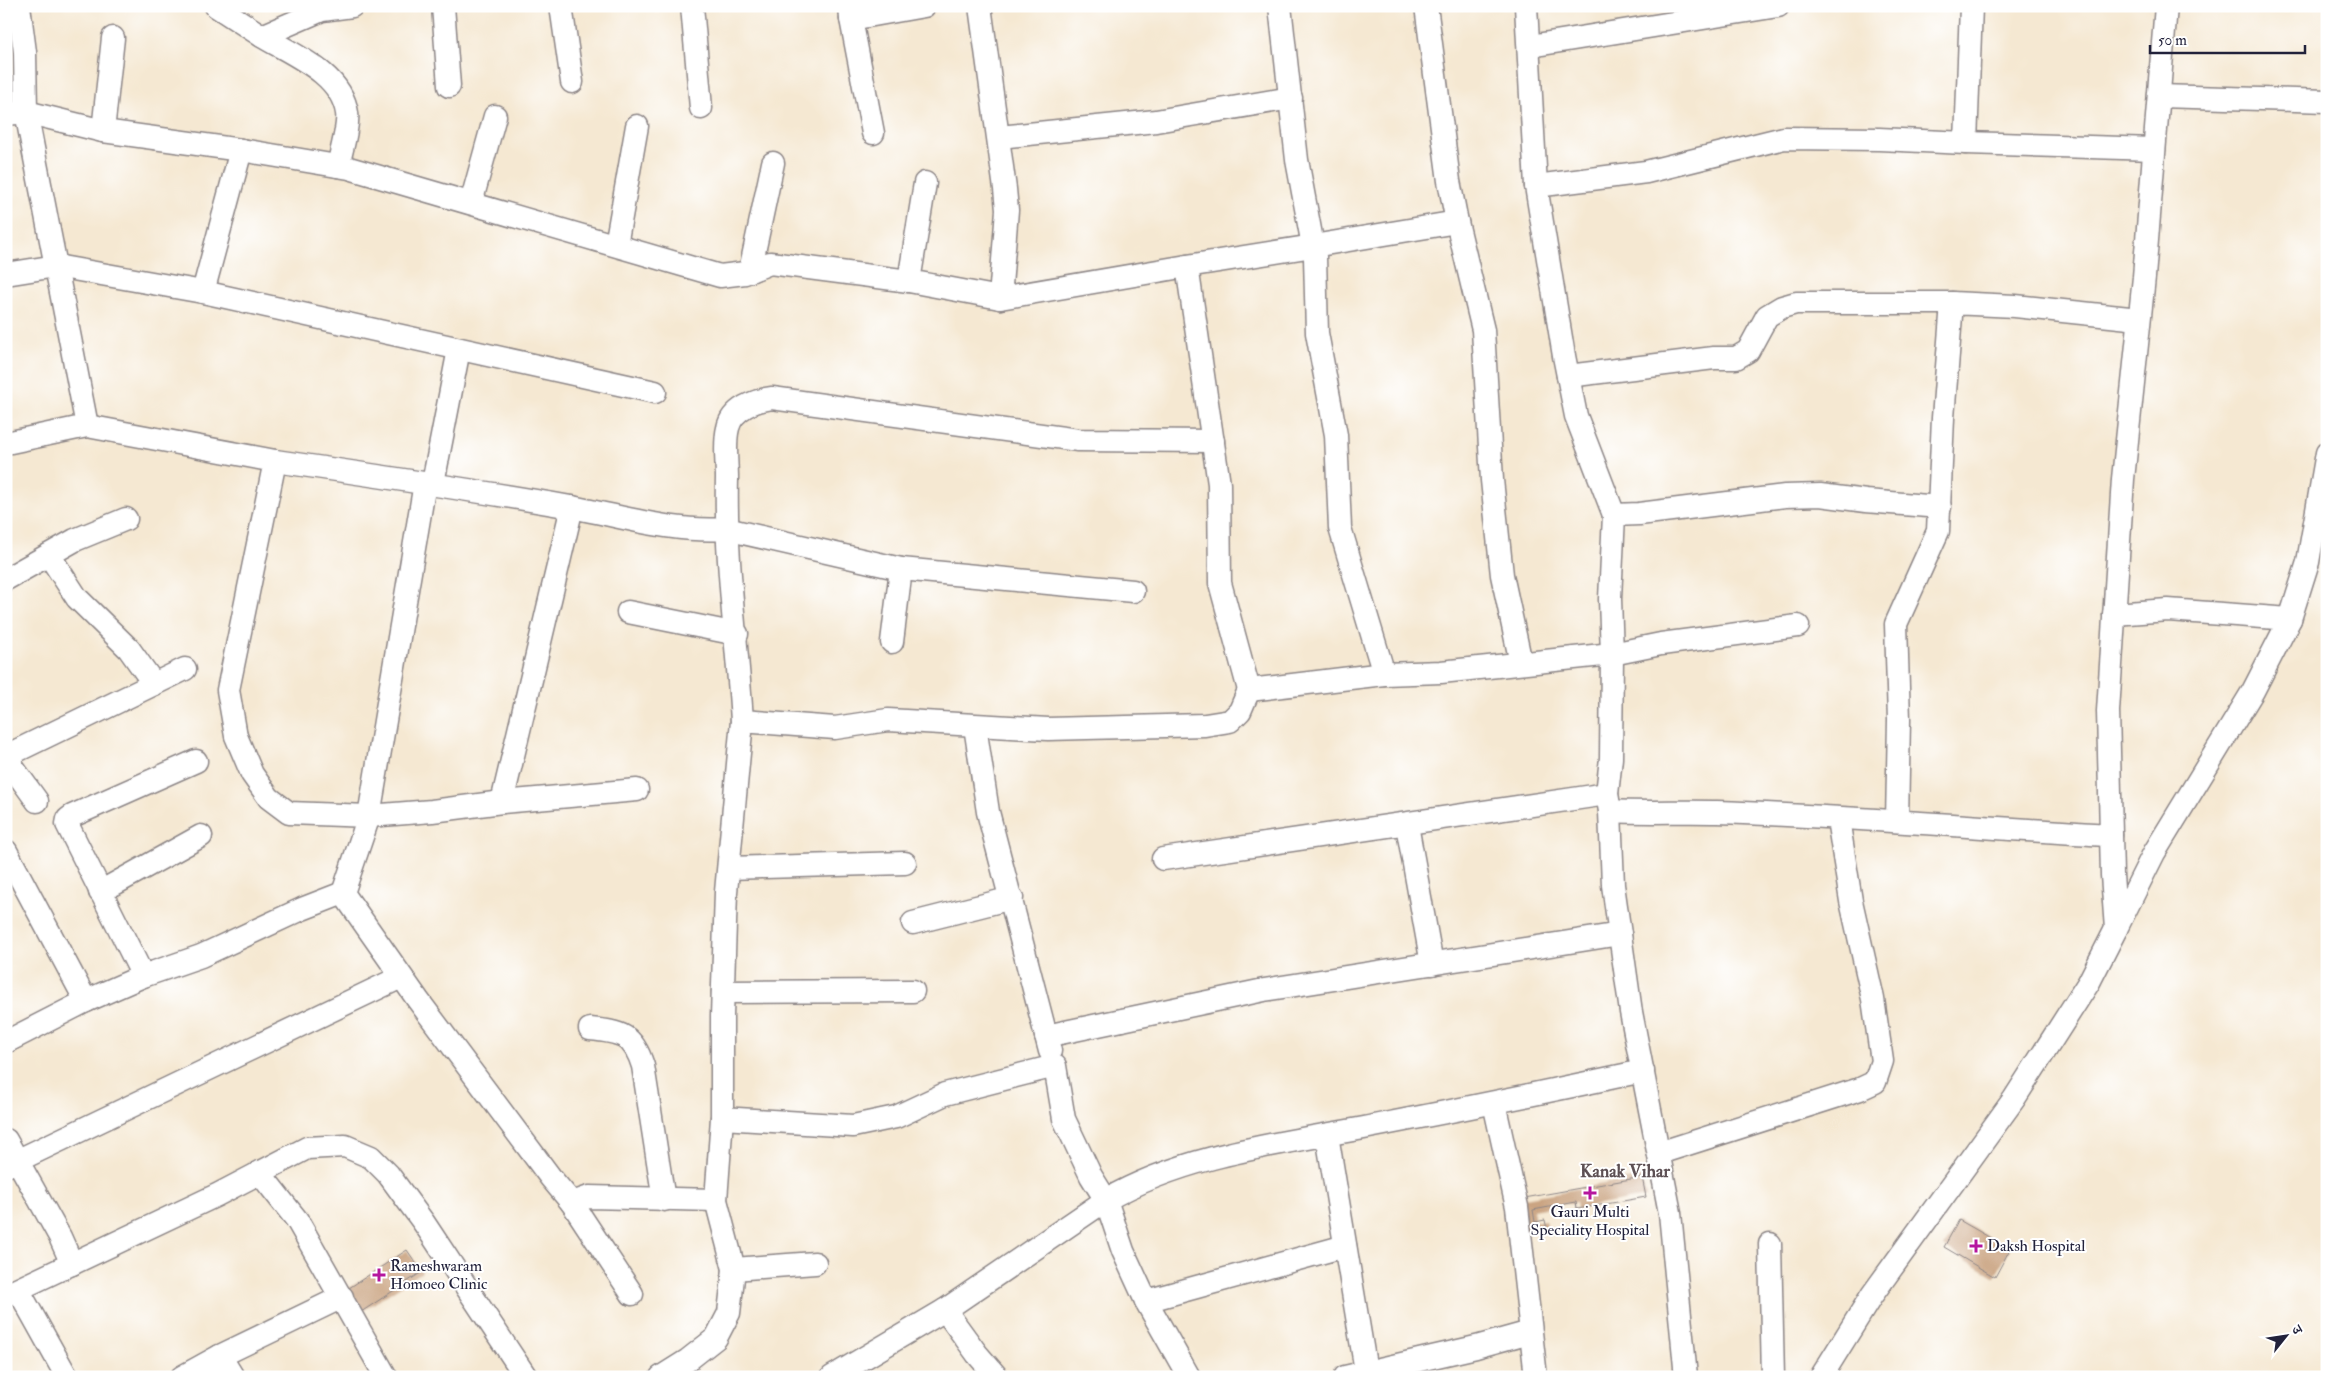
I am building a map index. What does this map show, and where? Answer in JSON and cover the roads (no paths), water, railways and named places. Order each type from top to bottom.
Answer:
[{"type":"street","points":[[20,6],[25,52],[16,113],[56,266],[87,426]]},
{"type":"street","points":[[216,6],[329,77],[342,96],[348,114],[338,166]]},
{"type":"street","points":[[262,36],[322,10],[352,6]]},
{"type":"street","points":[[443,6],[449,86]]},
{"type":"street","points":[[561,6],[572,82]]},
{"type":"street","points":[[692,6],[701,108]]},
{"type":"street","points":[[873,133],[850,13],[924,6]]},
{"type":"street","points":[[980,6],[1007,210],[1000,298]]},
{"type":"street","points":[[1280,6],[1297,160],[1315,257],[1317,333],[1336,435],[1340,528],[1384,674]]},
{"type":"street","points":[[1426,6],[1457,222],[1482,330],[1492,480],[1502,575],[1521,663]]},
{"type":"street","points":[[1526,6],[1530,46],[1536,186],[1568,376],[1576,416],[1614,515],[1610,599],[1612,654],[1609,802],[1613,885],[1631,1012],[1670,1213],[1686,1377]]},
{"type":"street","points":[[1530,46],[1778,6]]},
{"type":"street","points":[[1966,144],[1971,6]]},
{"type":"street","points":[[2116,929],[2112,875],[2108,711],[2123,479],[2166,6]]},
{"type":"street","points":[[103,131],[113,38]]},
{"type":"street","points":[[2159,96],[2327,101]]},
{"type":"street","points":[[998,137],[1156,121],[1290,98]]},
{"type":"street","points":[[16,113],[103,131],[241,150],[338,166],[720,276],[750,272],[770,263],[909,281],[1000,298],[1457,222]]},
{"type":"street","points":[[471,203],[495,116]]},
{"type":"street","points":[[616,245],[637,126]]},
{"type":"street","points":[[1536,186],[1646,172],[1784,138],[1879,139],[1966,144],[2154,150]]},
{"type":"street","points":[[203,292],[241,150]]},
{"type":"street","points":[[750,272],[773,163]]},
{"type":"street","points":[[909,281],[925,183]]},
{"type":"street","points":[[6,274],[56,266],[203,292],[655,392]]},
{"type":"street","points":[[742,721],[835,728],[888,720],[1048,729],[1205,725],[1230,721],[1240,711],[1248,690],[1220,583],[1219,484],[1187,266]]},
{"type":"street","points":[[1568,376],[1714,358],[1736,358],[1748,351],[1767,316],[1782,307],[1796,303],[1952,303],[2015,306],[2139,319]]},
{"type":"street","points":[[1897,821],[1899,720],[1896,624],[1938,531],[1944,408],[1952,303]]},
{"type":"street","points":[[343,893],[368,816],[429,483],[459,349]]},
{"type":"street","points":[[661,1377],[688,1360],[716,1338],[729,1313],[734,1270],[716,1200],[722,1118],[723,992],[729,868],[742,721],[737,634],[726,529],[728,427],[739,411],[755,400],[772,398],[1078,440],[1213,441]]},
{"type":"street","points":[[6,443],[87,426],[275,461],[429,483],[572,507],[672,529],[701,531],[726,529],[901,570],[1133,592]]},
{"type":"street","points":[[1821,1377],[1872,1295],[2014,1099],[2089,982],[2154,853],[2253,691],[2290,619],[2308,562],[2327,453]]},
{"type":"street","points":[[275,461],[228,690],[236,736],[252,774],[269,798],[289,813],[368,816],[637,790]]},
{"type":"street","points":[[1614,515],[1639,514],[1786,496],[1820,495],[1866,502],[1940,507]]},
{"type":"street","points":[[502,802],[572,507]]},
{"type":"street","points":[[6,579],[75,540],[126,519]]},
{"type":"street","points":[[49,555],[77,598],[129,649],[154,684]]},
{"type":"street","points":[[892,642],[901,570]]},
{"type":"street","points":[[2114,614],[2168,610],[2290,619]]},
{"type":"street","points":[[628,612],[737,634]]},
{"type":"street","points":[[1248,690],[1384,674],[1441,672],[1612,654],[1661,644],[1798,626]]},
{"type":"street","points":[[37,801],[6,757],[185,670]]},
{"type":"street","points":[[975,726],[988,812],[1055,1066],[1064,1119],[1091,1176],[1106,1200],[1123,1251],[1146,1301],[1189,1377]]},
{"type":"street","points":[[143,976],[66,824],[68,819],[196,761]]},
{"type":"street","points":[[1163,859],[1407,825],[1609,802],[1717,812],[1897,821],[2111,835]]},
{"type":"street","points":[[1659,1153],[1860,1089],[1875,1082],[1882,1061],[1873,999],[1851,901],[1838,819]]},
{"type":"street","points":[[1407,825],[1432,964]]},
{"type":"street","points":[[100,892],[201,836]]},
{"type":"street","points":[[6,851],[86,1001]]},
{"type":"street","points":[[729,868],[905,863]]},
{"type":"street","points":[[6,1042],[86,1001],[143,976],[200,956],[302,909],[343,893]]},
{"type":"street","points":[[343,893],[401,977],[551,1178],[572,1203],[632,1294]]},
{"type":"street","points":[[912,923],[1012,898]]},
{"type":"street","points":[[1046,1036],[1264,990],[1620,934]]},
{"type":"street","points":[[11,1164],[401,977]]},
{"type":"street","points":[[723,992],[913,991]]},
{"type":"street","points":[[590,1029],[617,1032],[630,1040],[638,1050],[643,1066],[664,1200]]},
{"type":"street","points":[[722,1118],[853,1126],[896,1117],[945,1094],[1055,1066]]},
{"type":"street","points":[[832,1377],[945,1310],[1131,1185],[1215,1156],[1494,1103],[1643,1071]]},
{"type":"street","points":[[1494,1103],[1517,1207],[1536,1377]]},
{"type":"street","points":[[1326,1135],[1366,1371]]},
{"type":"street","points":[[6,1140],[11,1164],[60,1237],[72,1264]]},
{"type":"street","points":[[67,1377],[12,1293],[102,1251],[307,1148],[345,1146],[371,1157],[388,1174],[424,1223],[526,1377]]},
{"type":"street","points":[[259,1172],[297,1220],[386,1377]]},
{"type":"street","points":[[572,1203],[589,1197],[716,1200]]},
{"type":"street","points":[[1770,1244],[1773,1377]]},
{"type":"street","points":[[1146,1301],[1345,1246]]},
{"type":"street","points":[[734,1270],[815,1263]]},
{"type":"street","points":[[182,1377],[220,1356],[342,1297]]},
{"type":"street","points":[[945,1310],[977,1354],[997,1377]]},
{"type":"street","points":[[1345,1377],[1476,1348],[1530,1332]]},
{"type":"street","points":[[220,1356],[233,1377]]},
{"type":"place","name":"Gauri Multi Speciality Hospital","points":[[1590,1193]]},
{"type":"place","name":"Daksh Hospital","points":[[1976,1246]]},
{"type":"place","name":"Rameshwaram Homoeo Clinic","points":[[379,1275]]},
{"type":"district","name":"Kanak Vihar","points":[[1625,1171]]}]
